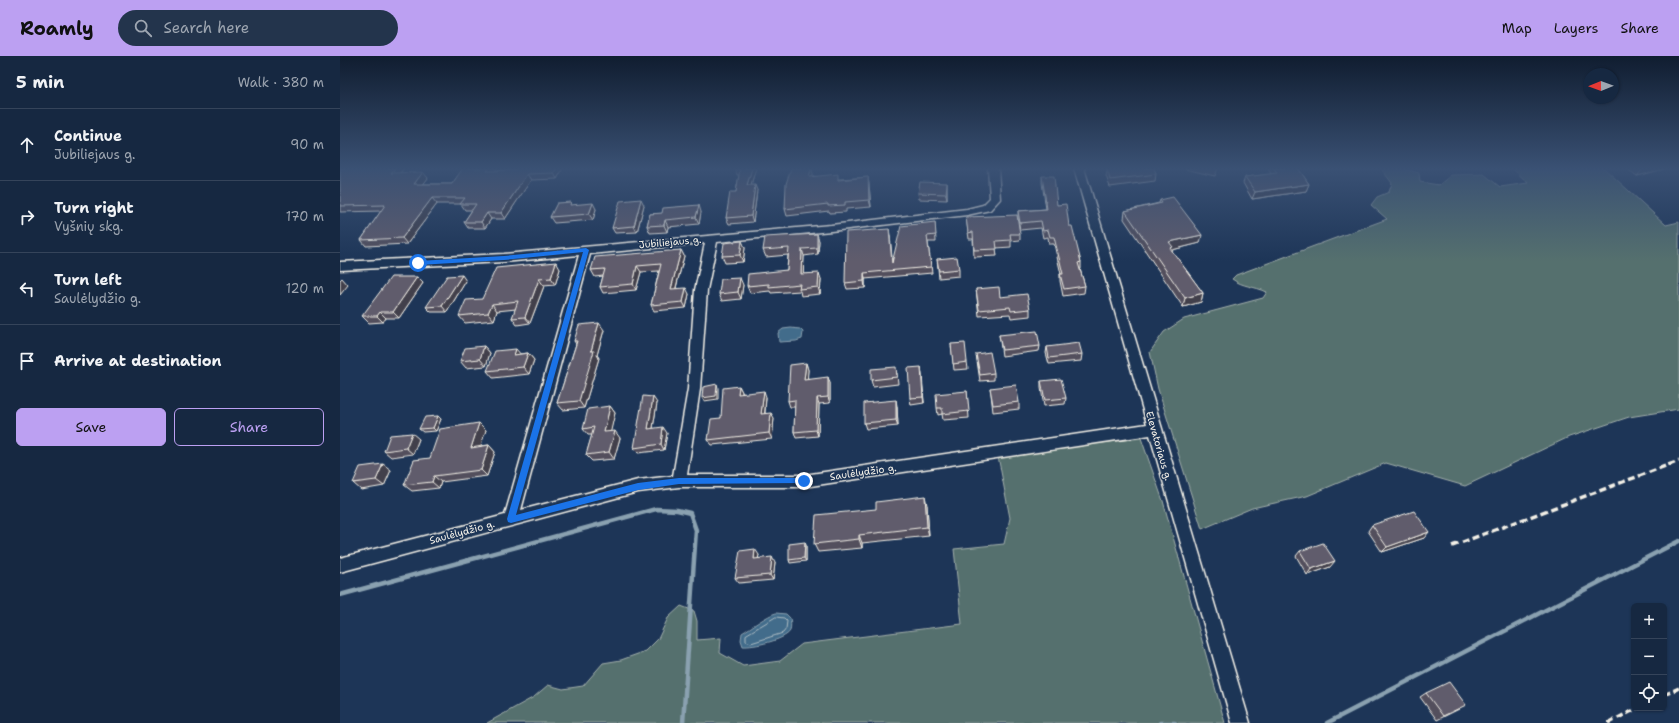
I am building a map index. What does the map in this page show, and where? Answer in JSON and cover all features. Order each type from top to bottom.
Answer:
[{"type":"street","name":"Jubiliejaus g.","points":[[340,266],[462,261],[712,238],[967,212],[986,208],[995,199]]},
{"type":"street","name":"Elevatoriaus g.","points":[[1088,199],[1241,723]]},
{"type":"street","points":[[679,481],[694,389],[701,290],[712,238]]},
{"type":"street","points":[[511,519],[586,250]]},
{"type":"street","name":"Saulėlydžio g.","points":[[340,565],[638,486],[679,481],[804,481],[1154,429]]},
{"type":"green space","points":[[1375,199],[1638,199],[1666,225],[1679,222],[1679,409],[1629,417],[1569,437],[1465,486],[1386,463],[1307,496],[1252,508],[1202,529],[1158,389],[1150,352],[1164,332],[1184,319],[1263,298],[1267,292],[1236,282],[1232,279],[1236,275],[1387,219],[1371,205]]},
{"type":"green space","points":[[1141,438],[1163,501],[1225,723],[487,723],[534,697],[548,685],[563,689],[583,686],[603,663],[621,660],[646,651],[658,639],[668,618],[681,606],[694,611],[697,621],[697,640],[721,638],[720,653],[743,666],[780,661],[802,644],[962,624],[954,549],[1004,544],[1010,518],[998,456]]},
{"type":"water","points":[[783,329],[800,329],[803,332],[802,339],[796,341],[779,342],[778,333]]},
{"type":"water","points":[[776,613],[786,614],[790,618],[790,631],[787,634],[776,640],[743,646],[741,640],[742,633]]},
{"type":"building","points":[[340,199],[431,199],[402,238],[361,240],[385,205],[340,206]]},
{"type":"building","points":[[464,199],[510,199],[501,213],[487,213],[481,222],[464,222],[476,204],[460,204]]},
{"type":"building","points":[[641,199],[634,226],[612,228],[620,201]]},
{"type":"building","points":[[729,199],[753,199],[751,216],[726,218]]},
{"type":"building","points":[[785,199],[869,199],[845,202],[845,205],[828,206],[828,204],[785,209]]},
{"type":"building","points":[[1046,199],[1056,199],[1057,205],[1066,204],[1069,226],[1072,226],[1081,262],[1078,263],[1085,286],[1064,289],[1060,274],[1063,274],[1054,237],[1050,237],[1048,230],[1043,231],[1041,221],[1020,223],[1018,211],[1047,209]]},
{"type":"building","points":[[1175,199],[1202,235],[1169,242],[1173,247],[1170,248],[1203,293],[1185,298],[1125,211],[1162,203],[1160,200]]},
{"type":"building","points":[[571,202],[570,205],[593,203],[589,214],[550,217],[557,203]]},
{"type":"building","points":[[699,205],[696,217],[665,220],[664,225],[647,226],[650,214],[662,213],[663,208]]},
{"type":"building","points":[[1017,215],[1020,234],[1010,234],[1011,240],[996,241],[997,249],[974,250],[973,232],[968,233],[966,217]]},
{"type":"building","points":[[935,222],[936,235],[927,236],[931,267],[864,273],[864,281],[845,283],[846,232],[889,229],[892,263],[901,226]]},
{"type":"building","points":[[817,234],[817,248],[802,249],[801,274],[819,273],[818,287],[799,289],[800,284],[769,287],[769,284],[747,286],[748,274],[787,270],[789,248],[763,250],[765,237]]},
{"type":"building","points":[[742,241],[740,255],[722,256],[724,243]]},
{"type":"building","points":[[681,250],[671,289],[686,288],[683,302],[651,305],[661,264],[637,266],[633,284],[600,287],[605,269],[591,270],[595,257]]},
{"type":"building","points":[[957,257],[959,269],[939,271],[937,259]]},
{"type":"building","points":[[556,262],[551,278],[539,279],[525,317],[512,318],[518,301],[492,304],[488,313],[459,316],[466,300],[482,299],[496,268]]},
{"type":"building","points":[[462,275],[442,306],[426,307],[447,276]]},
{"type":"building","points":[[391,277],[417,277],[393,312],[380,312],[377,316],[362,316]]},
{"type":"building","points":[[740,278],[738,292],[719,294],[721,279]]},
{"type":"building","points":[[999,287],[1000,297],[1027,294],[1030,309],[1011,311],[1010,307],[979,310],[976,289]]},
{"type":"building","points":[[599,323],[591,351],[594,351],[579,401],[557,403],[577,341],[574,341],[579,325]]},
{"type":"building","points":[[1037,331],[1040,346],[1002,350],[999,335]]},
{"type":"building","points":[[965,343],[967,362],[953,364],[951,344]]},
{"type":"building","points":[[1079,343],[1082,354],[1049,358],[1047,347]]},
{"type":"building","points":[[484,346],[480,359],[460,361],[465,348]]},
{"type":"building","points":[[516,349],[514,355],[528,353],[523,367],[487,371],[495,351]]},
{"type":"building","points":[[990,352],[994,373],[980,375],[976,354]]},
{"type":"building","points":[[806,363],[804,380],[828,377],[828,397],[817,398],[816,430],[794,432],[795,400],[788,401],[790,365]]},
{"type":"building","points":[[896,367],[897,377],[871,380],[871,369]]},
{"type":"building","points":[[921,367],[923,397],[910,398],[908,368]]},
{"type":"building","points":[[1061,379],[1066,398],[1045,400],[1041,381]]},
{"type":"building","points":[[717,384],[716,396],[702,398],[703,387]]},
{"type":"building","points":[[1016,385],[1019,402],[993,405],[990,388]]},
{"type":"building","points":[[739,386],[738,394],[764,391],[761,414],[771,413],[769,433],[708,440],[711,419],[721,418],[723,388]]},
{"type":"building","points":[[967,391],[969,411],[942,414],[942,408],[937,408],[936,394]]},
{"type":"building","points":[[643,396],[653,397],[648,429],[663,427],[661,444],[634,448]]},
{"type":"building","points":[[896,400],[896,420],[864,423],[864,403]]},
{"type":"building","points":[[610,406],[604,432],[615,431],[609,452],[586,455],[594,427],[583,429],[588,409]]},
{"type":"building","points":[[438,416],[433,428],[419,429],[425,417]]},
{"type":"building","points":[[479,423],[471,448],[489,445],[481,470],[434,476],[432,482],[404,485],[414,460],[430,458],[440,429]]},
{"type":"building","points":[[412,433],[406,448],[384,451],[390,435]]},
{"type":"building","points":[[383,464],[376,480],[353,483],[360,467]]},
{"type":"building","points":[[925,496],[927,527],[859,535],[859,539],[814,544],[816,515],[876,509],[876,502]]},
{"type":"building","points":[[1414,511],[1429,532],[1387,547],[1372,525]]},
{"type":"building","points":[[805,542],[804,558],[789,560],[789,544]]},
{"type":"building","points":[[1323,543],[1335,561],[1311,569],[1300,551]]},
{"type":"building","points":[[755,549],[754,559],[772,557],[770,575],[735,578],[740,551]]},
{"type":"building","points":[[1449,682],[1466,705],[1443,716],[1426,693]]},
{"type":"waterway","points":[[340,595],[656,509],[677,510],[690,513],[696,530],[683,723]]},
{"type":"waterway","points":[[1327,723],[1679,541]]},
{"type":"waterway","points":[[1160,723],[1175,723]]},
{"type":"railway","points":[[1452,546],[1679,461]]},
{"type":"railway","points":[[1667,694],[1679,688]]},
{"type":"railway","points":[[1608,723],[1632,711]]},
{"type":"route","points":[[418,263],[504,258],[586,250],[511,519],[638,486],[679,481],[804,481]]}]
